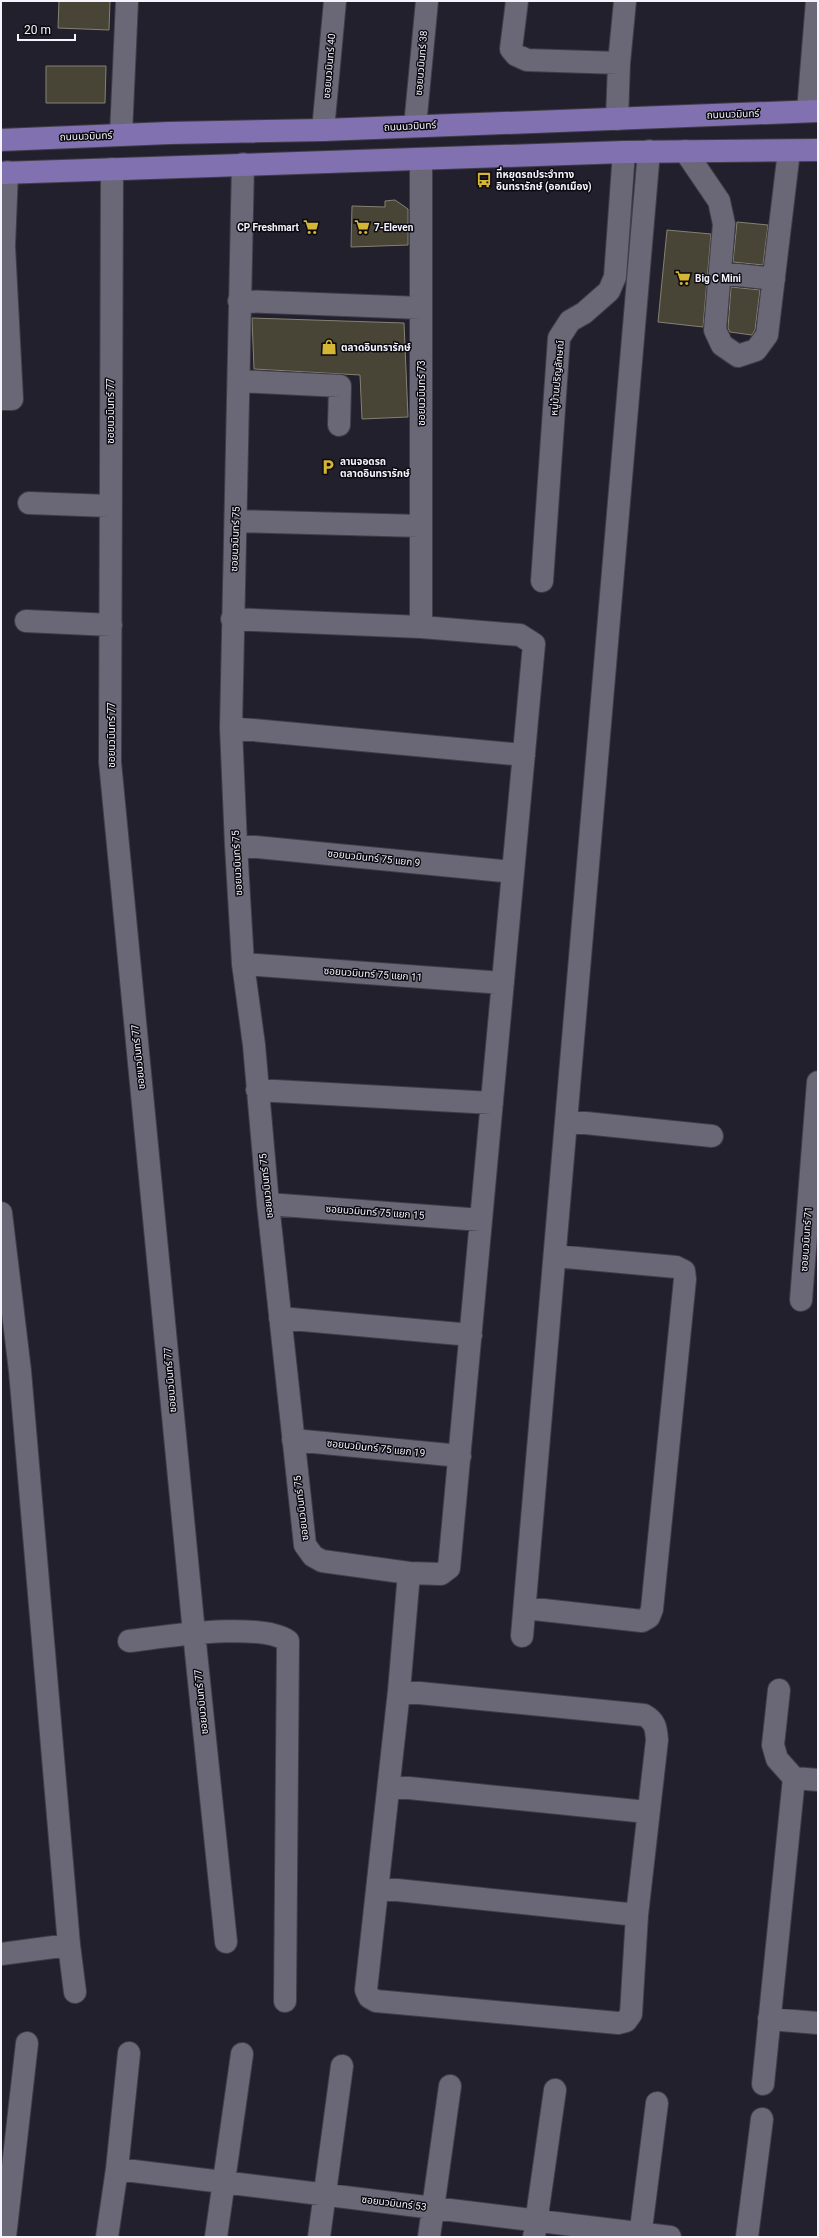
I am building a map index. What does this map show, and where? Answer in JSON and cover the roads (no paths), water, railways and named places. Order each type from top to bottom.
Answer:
[{"type":"main road","name":"ถนนนวมินทร์","points":[[1,140],[122,134],[323,130],[813,111]]},
{"type":"main road","points":[[4,172],[421,160],[649,151],[818,150]]},
{"type":"street","points":[[122,134],[127,1]]},
{"type":"street","name":"ซอยนวมินทร์ 40","points":[[323,130],[335,1]]},
{"type":"street","name":"ซอยนวมินทร์ 38","points":[[415,126],[428,1]]},
{"type":"street","points":[[517,1],[511,49],[516,56],[527,60],[619,63]]},
{"type":"street","points":[[617,119],[619,63],[625,1]]},
{"type":"street","points":[[813,111],[817,1]]},
{"type":"street","points":[[522,1636],[649,151]]},
{"type":"street","points":[[686,151],[719,201],[724,224],[715,330],[722,346],[738,356],[756,350],[767,335],[789,151]]},
{"type":"street","name":"หมู่บ้านปริญลักษณ์","points":[[542,581],[559,338],[570,321],[584,313],[609,291],[615,277],[624,152]]},
{"type":"street","name":"ซอยนวมินทร์ 73","points":[[420,627],[421,160]]},
{"type":"street","name":"ซอยนวมินทร์ 75","points":[[242,164],[239,381],[232,619],[231,728],[236,844],[243,964],[305,1545],[314,1556],[322,1561],[409,1574]]},
{"type":"street","name":"ซอยนวมินทร์ 77","points":[[112,169],[109,506],[111,625],[110,762],[194,1633],[226,1942]]},
{"type":"street","points":[[1,399],[12,399],[3,246],[4,172]]},
{"type":"street","points":[[720,273],[774,279]]},
{"type":"street","points":[[239,301],[421,308]]},
{"type":"street","points":[[239,381],[340,386],[339,425]]},
{"type":"street","points":[[29,503],[109,506]]},
{"type":"street","points":[[236,521],[420,526]]},
{"type":"street","points":[[232,619],[420,627],[520,635],[534,644],[449,1568],[441,1574],[409,1574],[399,1691],[366,1990],[369,1996],[376,2001],[618,2023],[626,2021],[631,2014],[637,1915],[656,1728],[653,1720],[644,1715],[399,1691]]},
{"type":"street","points":[[26,621],[111,625]]},
{"type":"street","points":[[231,728],[524,755]]},
{"type":"street","name":"ซอยนวมินทร์ 75 แยก 9","points":[[236,844],[513,872]]},
{"type":"street","name":"ซอยนวมินทร์ 75 แยก 11","points":[[243,964],[503,983]]},
{"type":"street","name":"ซอยนวมินทร์ 71","points":[[801,1300],[818,1082]]},
{"type":"street","points":[[257,1090],[492,1103]]},
{"type":"street","points":[[566,1121],[712,1136]]},
{"type":"street","name":"ซอยนวมินทร์ 75 แยก 15","points":[[268,1204],[481,1220]]},
{"type":"street","points":[[1,1213],[11,1372],[75,1992]]},
{"type":"street","points":[[525,1608],[642,1621],[649,1617],[652,1609],[686,1280],[684,1271],[676,1267],[555,1256]]},
{"type":"street","points":[[280,1318],[471,1335]]},
{"type":"street","name":"ซอยนวมินทร์ 75 แยก 19","points":[[293,1440],[460,1456]]},
{"type":"street","points":[[129,1641],[194,1633],[276,1634],[288,1641],[285,2001]]},
{"type":"street","points":[[780,1690],[773,1745],[777,1759],[794,1778],[818,1780]]},
{"type":"street","points":[[763,2084],[794,1778]]},
{"type":"street","points":[[389,1786],[647,1812]]},
{"type":"street","points":[[378,1888],[637,1915]]},
{"type":"street","points":[[1,1954],[69,1945]]},
{"type":"street","points":[[769,2019],[818,2023]]},
{"type":"street","points":[[5,2237],[27,2043]]},
{"type":"street","points":[[107,2237],[117,2169],[129,2053]]},
{"type":"street","points":[[216,2237],[242,2054]]},
{"type":"street","points":[[319,2237],[342,2066]]},
{"type":"street","points":[[429,2237],[450,2086]]},
{"type":"street","points":[[536,2229],[555,2090]]},
{"type":"street","points":[[640,2235],[658,2103]]},
{"type":"street","points":[[747,2237],[762,2119]]},
{"type":"street","name":"ซอยนวมินทร์ 53","points":[[117,2169],[433,2208],[536,2229],[670,2237]]},
{"type":"place","name":"ที่หยุดรถประจำทาง อินทรารักษ์ (ออกเมือง)","points":[[484,180]]},
{"type":"place","name":"CP Freshmart","points":[[311,227]]},
{"type":"place","name":"7-Eleven","points":[[362,227]]},
{"type":"place","name":"Big C Mini","points":[[683,278]]},
{"type":"place","name":"ตลาดอินทรารักษ์","points":[[329,347]]},
{"type":"place","name":"ลานจอดรถ ตลาดอินทรารักษ์","points":[[328,467]]}]
